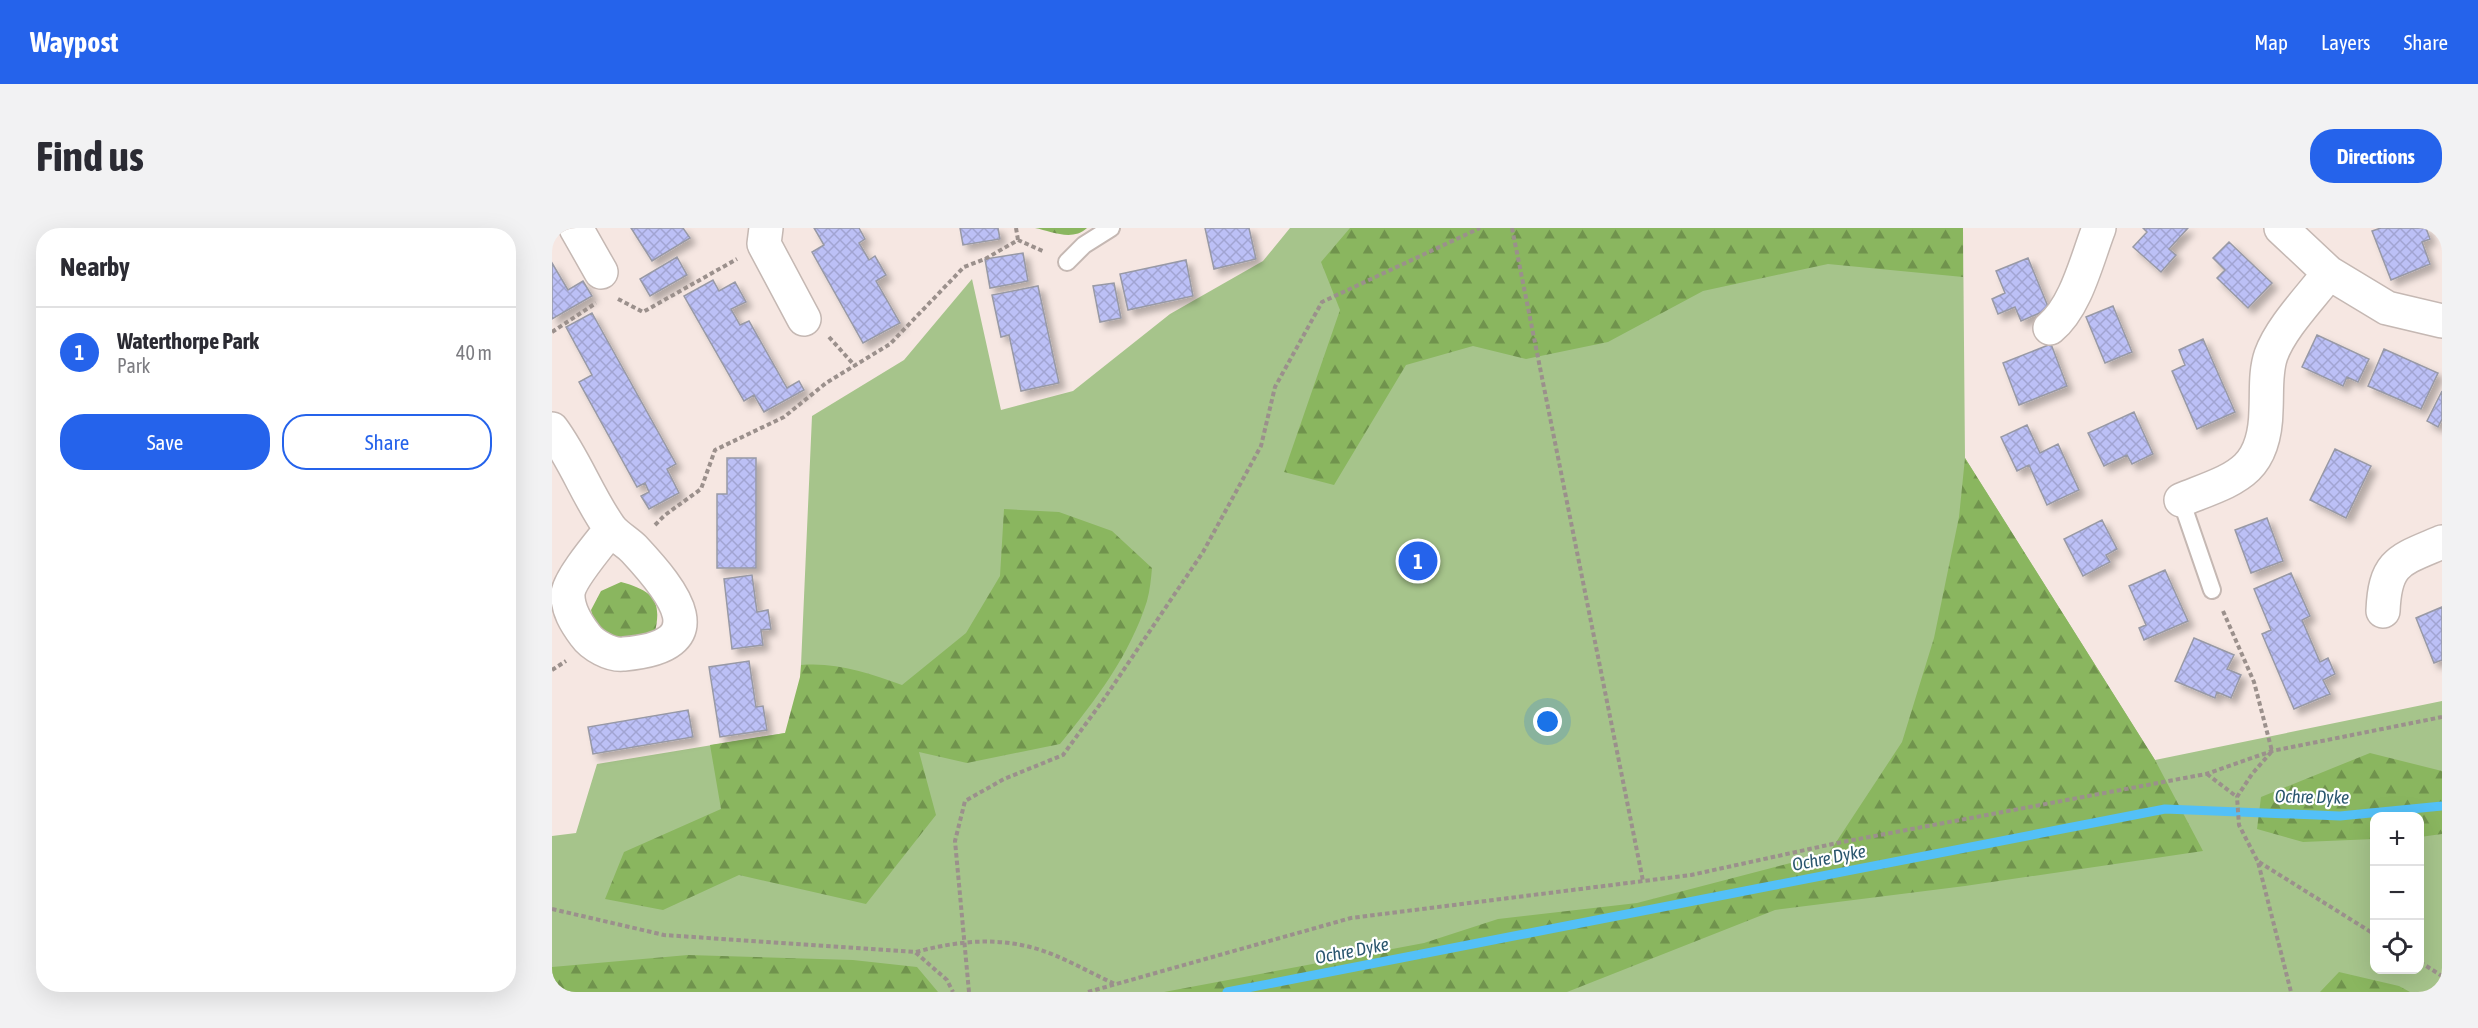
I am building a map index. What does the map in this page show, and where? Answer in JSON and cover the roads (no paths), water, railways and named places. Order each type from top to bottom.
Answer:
[{"type":"street","points":[[576,228],[603,291]]},
{"type":"street","points":[[2050,327],[2061,319],[2070,303],[2099,228]]},
{"type":"street","points":[[2281,228],[2329,273],[2387,308],[2442,321]]},
{"type":"street","points":[[765,236],[804,319]]},
{"type":"street","points":[[2181,500],[2234,479],[2252,463],[2263,444],[2267,376],[2271,355],[2281,336],[2329,273]]},
{"type":"street","points":[[552,429],[622,539]]},
{"type":"street","points":[[2383,611],[2384,591],[2390,571],[2411,555],[2442,542]]},
{"type":"lane","points":[[1067,262],[1083,245],[1111,228]]},
{"type":"lane","points":[[2181,500],[2212,590]]},
{"type":"waterway","name":"Ochre Dyke","points":[[1227,992],[2165,809],[2340,816],[2442,806]]},
{"type":"place","name":"Waterthorpe Park","points":[[1418,561]]}]
